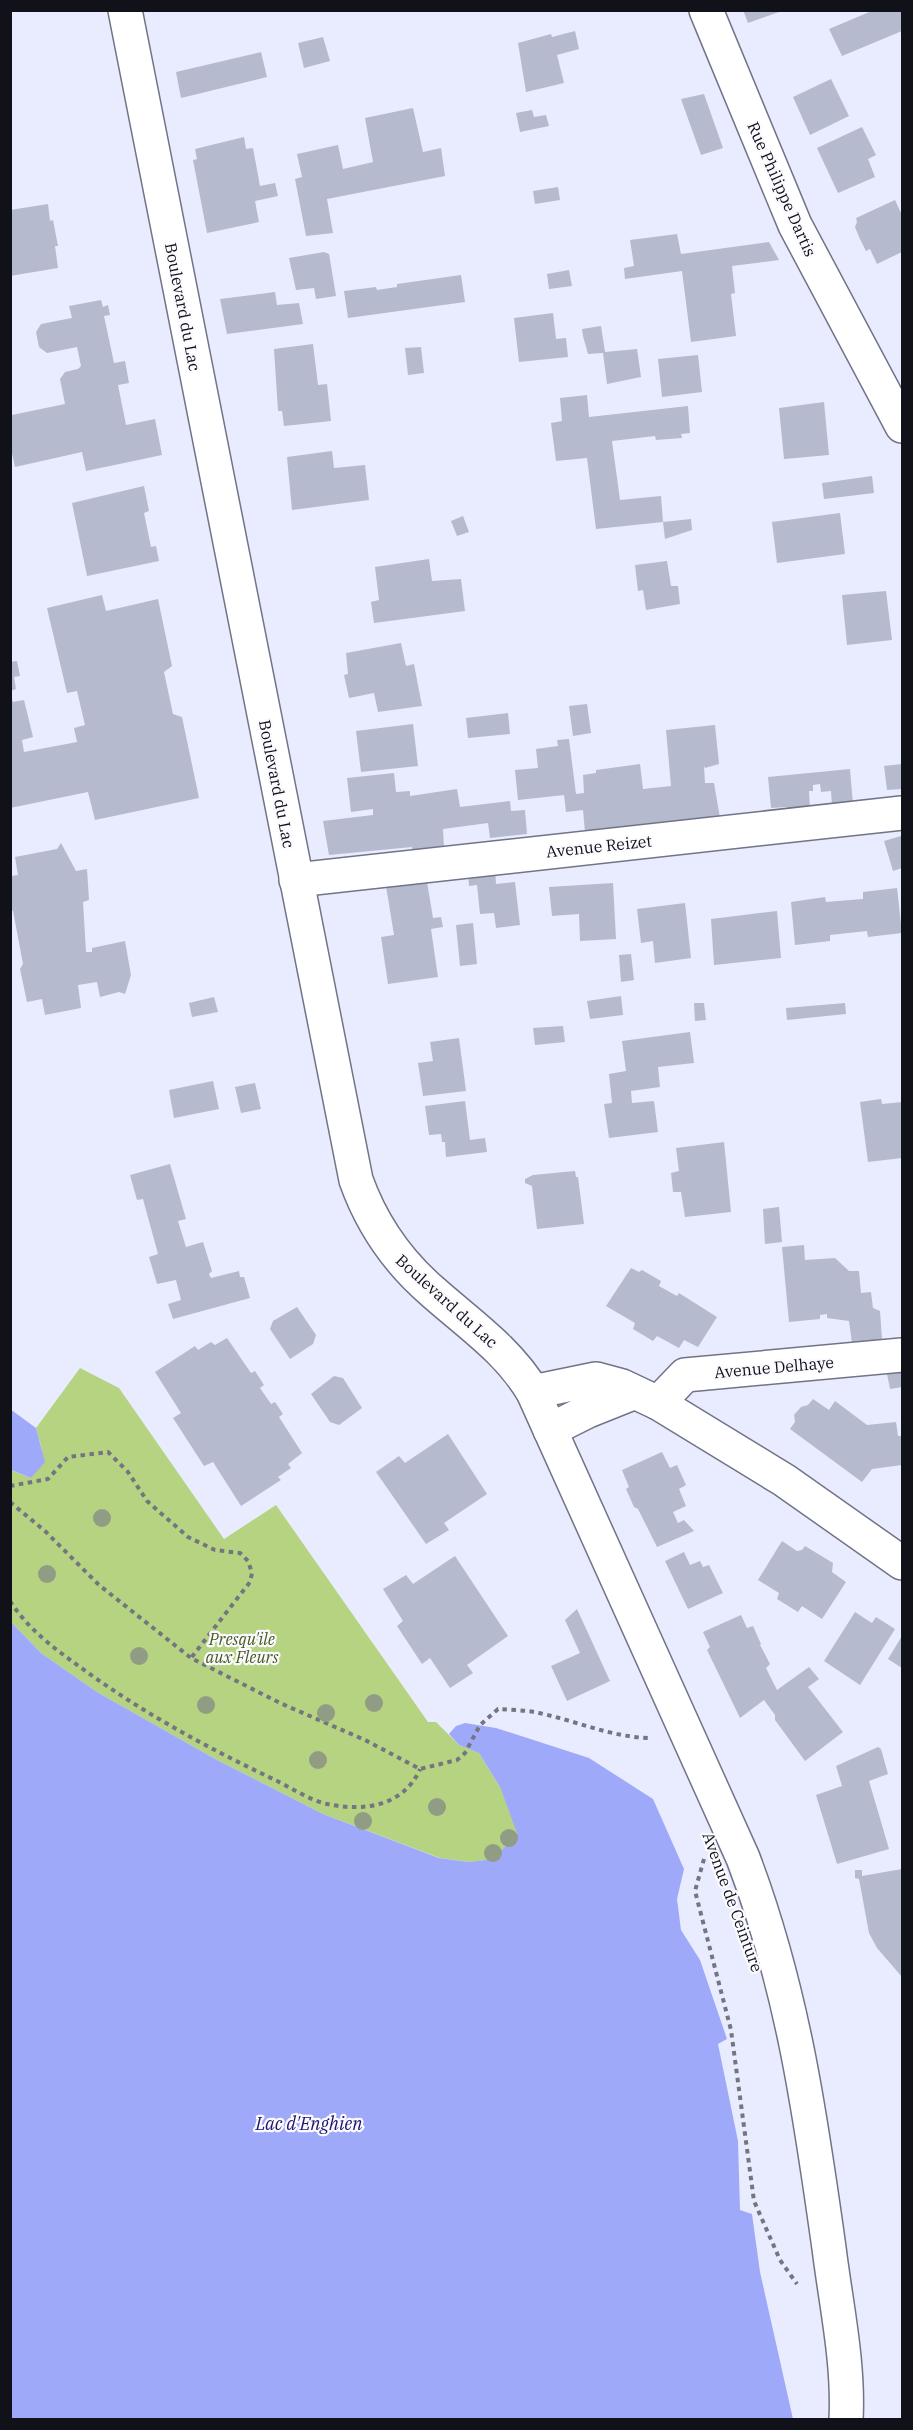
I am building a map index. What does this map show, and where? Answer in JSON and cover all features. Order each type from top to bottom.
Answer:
[{"type":"street","name":"Boulevard du Lac","points":[[125,10],[350,1153],[364,1202],[374,1223],[398,1258],[432,1292],[497,1346],[520,1372],[533,1392],[550,1430]]},
{"type":"street","name":"Rue Philippe Dartis","points":[[706,10],[795,225],[903,426]]},
{"type":"street","name":"Avenue Reizet","points":[[296,880],[903,813]]},
{"type":"street","name":"Avenue Delhaye","points":[[646,1398],[685,1375],[903,1355]]},
{"type":"street","points":[[533,1392],[596,1380],[621,1386],[646,1398],[784,1480],[903,1563]]},
{"type":"street","points":[[550,1430],[588,1411],[646,1398]]},
{"type":"street","name":"Avenue de Ceinture","points":[[550,1430],[729,1822],[769,1928],[789,2003],[805,2080],[845,2360],[846,2420]]},
{"type":"path","points":[[10,1486],[48,1479],[68,1457],[108,1452],[128,1472],[147,1501],[188,1537],[215,1550],[240,1553],[248,1561],[252,1573],[250,1582],[191,1658]]},
{"type":"path","points":[[10,1502],[45,1531],[99,1585],[191,1658],[280,1703],[365,1740],[420,1769],[457,1760],[465,1753],[480,1725],[498,1709],[538,1712],[627,1737],[652,1738],[683,1723]]},
{"type":"path","points":[[10,1601],[40,1637],[124,1699],[198,1742],[325,1804],[355,1807],[380,1804],[398,1797],[414,1782],[420,1769]]},
{"type":"path","points":[[708,1849],[695,1891],[731,2030],[754,2201],[780,2260],[803,2292]]},
{"type":"green space","name":"Presqu'ile aux Fleurs","points":[[80,1368],[119,1388],[224,1539],[276,1505],[428,1722],[436,1722],[459,1745],[479,1753],[500,1787],[518,1833],[494,1859],[470,1862],[440,1858],[323,1814],[217,1760],[97,1692],[41,1653],[11,1622],[10,1470],[31,1478],[42,1450],[36,1428]]},
{"type":"water","points":[[10,1409],[36,1428],[45,1462],[31,1478],[11,1470]]},
{"type":"water","name":"Lac d'Enghien","points":[[11,1622],[41,1653],[97,1692],[217,1760],[323,1814],[439,1858],[469,1862],[494,1859],[517,1833],[500,1787],[479,1753],[459,1745],[449,1734],[456,1726],[465,1723],[496,1728],[589,1758],[653,1799],[684,1869],[677,1899],[681,1930],[700,1960],[727,2039],[718,2044],[738,2141],[740,2210],[752,2214],[760,2272],[793,2419],[11,2419]]},
{"type":"building","points":[[743,10],[782,10],[782,11],[748,23]]},
{"type":"building","points":[[874,10],[902,10],[902,31],[842,56],[829,29]]},
{"type":"building","points":[[575,31],[579,49],[557,55],[564,83],[526,92],[518,43],[551,34],[552,37]]},
{"type":"building","points":[[323,37],[330,61],[304,68],[298,43]]},
{"type":"building","points":[[261,52],[267,77],[181,98],[176,72]]},
{"type":"building","points":[[831,79],[849,116],[810,135],[793,97]]},
{"type":"building","points":[[704,94],[723,148],[701,155],[681,99]]},
{"type":"building","points":[[413,108],[423,152],[441,148],[445,176],[327,199],[333,233],[306,236],[295,179],[302,177],[297,154],[338,145],[343,169],[373,162],[365,118]]},
{"type":"building","points":[[532,110],[534,117],[546,115],[549,126],[520,132],[516,113]]},
{"type":"building","points":[[862,127],[876,155],[868,159],[875,177],[838,193],[817,148]]},
{"type":"building","points":[[244,137],[246,149],[253,148],[260,186],[275,183],[278,196],[255,201],[259,222],[207,233],[193,160],[197,159],[195,149]]},
{"type":"building","points":[[558,187],[560,200],[535,204],[533,191]]},
{"type":"building","points":[[895,200],[902,215],[902,252],[877,264],[870,249],[866,251],[860,239],[855,227],[856,218]]},
{"type":"building","points":[[48,204],[50,221],[53,220],[58,246],[55,246],[58,268],[10,276],[10,210]]},
{"type":"building","points":[[677,234],[681,254],[769,242],[779,260],[732,266],[735,293],[731,294],[736,336],[691,342],[682,271],[625,279],[624,268],[634,266],[630,240]]},
{"type":"building","points":[[324,252],[329,254],[336,296],[316,299],[314,288],[296,290],[289,258]]},
{"type":"building","points":[[569,270],[572,286],[549,289],[547,274]]},
{"type":"building","points":[[461,275],[465,302],[348,318],[344,291],[376,287],[377,290],[397,287],[397,284]]},
{"type":"building","points":[[275,292],[277,305],[299,303],[303,324],[227,334],[220,299]]},
{"type":"building","points":[[101,300],[103,307],[108,305],[110,315],[104,316],[114,363],[125,361],[129,383],[118,385],[126,425],[155,419],[162,455],[86,471],[82,452],[15,467],[10,444],[10,417],[65,404],[60,379],[65,372],[81,366],[77,347],[47,353],[39,347],[36,332],[41,324],[72,318],[69,306]]},
{"type":"building","points":[[553,313],[556,339],[566,338],[568,357],[519,362],[514,318]]},
{"type":"building","points":[[601,326],[605,352],[637,349],[641,377],[607,384],[603,353],[588,354],[582,329]]},
{"type":"building","points":[[313,344],[318,385],[327,384],[331,421],[284,426],[282,411],[278,411],[274,349]]},
{"type":"building","points":[[421,347],[424,373],[408,375],[405,348]]},
{"type":"building","points":[[698,355],[702,392],[662,397],[658,359]]},
{"type":"building","points":[[587,395],[589,417],[688,406],[690,433],[681,434],[682,438],[656,440],[655,436],[612,441],[620,500],[661,496],[663,522],[596,529],[587,458],[556,461],[551,423],[562,421],[560,398]]},
{"type":"building","points":[[824,402],[829,455],[784,459],[779,408]]},
{"type":"building","points":[[332,451],[334,468],[365,465],[369,500],[292,510],[287,457]]},
{"type":"building","points":[[872,476],[874,493],[824,499],[822,483]]},
{"type":"building","points":[[144,486],[149,511],[144,513],[151,547],[156,546],[159,561],[87,576],[72,503]]},
{"type":"building","points":[[840,513],[845,554],[777,563],[772,522]]},
{"type":"building","points":[[463,516],[469,532],[457,536],[451,521]]},
{"type":"building","points":[[691,519],[692,530],[665,539],[663,522]]},
{"type":"building","points":[[429,559],[432,581],[461,579],[465,611],[374,623],[371,602],[379,600],[375,567]]},
{"type":"building","points":[[667,561],[671,586],[678,586],[680,604],[646,610],[643,590],[638,591],[635,565]]},
{"type":"building","points":[[886,591],[892,640],[847,645],[842,595]]},
{"type":"building","points":[[102,595],[106,611],[158,599],[172,666],[164,672],[173,714],[182,717],[199,798],[95,820],[88,792],[10,808],[10,695],[13,702],[24,700],[33,737],[22,740],[24,752],[77,742],[74,728],[85,725],[77,691],[67,693],[47,608]]},
{"type":"building","points":[[401,643],[406,666],[414,664],[422,706],[378,712],[374,693],[349,698],[344,675],[348,674],[346,653]]},
{"type":"building","points":[[17,661],[20,676],[14,677],[16,689],[10,691],[10,662]]},
{"type":"building","points":[[587,704],[591,733],[573,736],[569,706]]},
{"type":"building","points":[[508,713],[510,734],[468,738],[466,718]]},
{"type":"building","points":[[413,724],[418,766],[361,772],[356,731]]},
{"type":"building","points":[[715,725],[719,764],[705,768],[704,766],[705,783],[714,783],[720,818],[585,832],[583,810],[566,812],[564,795],[518,800],[515,770],[538,768],[536,749],[558,746],[557,740],[569,739],[576,794],[584,793],[583,775],[596,773],[596,770],[640,764],[643,789],[671,786],[666,730]]},
{"type":"building","points":[[902,764],[902,789],[887,790],[884,766]]},
{"type":"building","points":[[850,769],[853,804],[832,806],[831,791],[821,792],[820,784],[813,785],[813,791],[809,791],[810,808],[788,811],[787,807],[771,808],[768,777]]},
{"type":"building","points":[[394,773],[396,792],[410,791],[410,796],[457,789],[460,807],[510,801],[511,811],[525,810],[527,834],[490,838],[488,823],[443,829],[444,847],[412,850],[412,847],[329,855],[323,821],[373,815],[373,809],[351,812],[347,778]]},
{"type":"building","points":[[901,836],[902,868],[893,871],[884,841]]},
{"type":"building","points":[[61,843],[76,871],[87,869],[89,900],[83,902],[86,952],[92,952],[92,948],[125,941],[131,975],[125,994],[119,992],[100,997],[97,982],[78,985],[81,1008],[45,1015],[42,999],[27,1002],[20,969],[23,964],[13,911],[10,909],[10,876],[18,875],[15,857],[57,849]]},
{"type":"building","points":[[495,868],[496,884],[515,882],[520,925],[496,928],[494,913],[480,914],[477,885],[469,886],[468,871]]},
{"type":"building","points":[[426,876],[433,918],[441,917],[443,927],[431,929],[438,977],[388,984],[381,937],[394,935],[385,880]]},
{"type":"building","points":[[613,883],[616,939],[580,941],[579,914],[552,916],[549,887]]},
{"type":"building","points":[[897,888],[902,933],[868,937],[867,931],[830,935],[830,941],[795,945],[791,902],[825,897],[826,902],[863,899],[863,892]]},
{"type":"building","points":[[685,903],[691,958],[655,963],[653,941],[641,943],[637,909]]},
{"type":"building","points":[[777,911],[781,958],[714,965],[711,919]]},
{"type":"building","points":[[473,923],[477,964],[460,966],[456,925]]},
{"type":"building","points":[[631,954],[634,980],[621,982],[619,955]]},
{"type":"building","points":[[621,996],[623,1015],[590,1019],[587,1001]]},
{"type":"building","points":[[214,997],[218,1012],[192,1017],[189,1003]]},
{"type":"building","points":[[694,1003],[704,1003],[706,1020],[695,1021]]},
{"type":"building","points":[[845,1003],[846,1014],[787,1020],[786,1008]]},
{"type":"building","points":[[563,1026],[565,1042],[535,1045],[533,1028]]},
{"type":"building","points":[[690,1032],[694,1063],[658,1067],[660,1087],[631,1091],[632,1103],[654,1101],[658,1132],[609,1138],[604,1104],[612,1103],[609,1074],[626,1071],[622,1041]]},
{"type":"building","points":[[459,1038],[466,1091],[423,1096],[418,1063],[433,1061],[430,1042]]},
{"type":"building","points":[[213,1081],[219,1109],[174,1118],[169,1090]]},
{"type":"building","points":[[255,1083],[261,1109],[241,1113],[235,1087]]},
{"type":"building","points":[[881,1099],[882,1104],[902,1102],[902,1158],[868,1162],[860,1102]]},
{"type":"building","points":[[465,1101],[470,1140],[485,1138],[487,1152],[446,1157],[445,1142],[442,1142],[441,1134],[429,1135],[425,1106]]},
{"type":"building","points":[[724,1142],[731,1212],[685,1217],[681,1192],[673,1192],[671,1173],[679,1171],[676,1148]]},
{"type":"building","points":[[170,1164],[186,1219],[178,1221],[186,1247],[203,1242],[212,1271],[209,1274],[211,1278],[239,1271],[240,1277],[244,1277],[250,1298],[173,1319],[168,1304],[181,1300],[176,1280],[157,1284],[149,1257],[158,1254],[143,1199],[137,1200],[130,1175]]},
{"type":"building","points":[[575,1171],[578,1177],[584,1224],[537,1229],[532,1186],[525,1183],[525,1179],[533,1175]]},
{"type":"building","points":[[779,1207],[782,1242],[765,1244],[763,1209]]},
{"type":"building","points":[[804,1245],[805,1260],[835,1258],[849,1271],[859,1271],[861,1293],[871,1292],[873,1308],[880,1311],[882,1339],[852,1343],[849,1321],[827,1318],[827,1314],[820,1315],[820,1319],[789,1322],[782,1247]]},
{"type":"building","points":[[631,1268],[639,1272],[642,1270],[661,1281],[659,1286],[677,1296],[679,1293],[717,1317],[698,1347],[684,1340],[679,1348],[657,1336],[653,1341],[633,1329],[635,1323],[606,1306]]},
{"type":"building","points":[[297,1307],[316,1335],[313,1344],[290,1359],[270,1329],[273,1321]]},
{"type":"building","points":[[227,1338],[251,1373],[255,1371],[264,1385],[260,1388],[271,1404],[275,1402],[283,1414],[279,1417],[302,1453],[288,1464],[291,1468],[278,1477],[281,1480],[241,1506],[213,1462],[204,1466],[173,1418],[181,1413],[155,1372],[195,1346],[198,1350],[211,1342],[215,1345]]},
{"type":"building","points":[[902,1372],[902,1387],[890,1389],[887,1374]]},
{"type":"building","points":[[334,1376],[343,1378],[362,1408],[339,1425],[330,1422],[311,1394]]},
{"type":"building","points":[[813,1399],[829,1410],[835,1401],[867,1425],[896,1422],[898,1436],[902,1436],[902,1465],[872,1469],[862,1482],[790,1429],[795,1422],[794,1415]]},
{"type":"building","points":[[448,1434],[487,1494],[444,1523],[449,1530],[426,1544],[376,1472],[399,1456],[405,1463]]},
{"type":"building","points":[[662,1452],[670,1468],[677,1465],[686,1485],[679,1489],[686,1506],[673,1512],[678,1523],[684,1520],[694,1531],[657,1547],[638,1509],[634,1507],[626,1489],[629,1487],[622,1470]]},
{"type":"building","points":[[782,1541],[797,1551],[802,1550],[805,1546],[833,1563],[832,1572],[846,1582],[822,1619],[802,1606],[798,1612],[777,1599],[779,1593],[758,1580]]},
{"type":"building","points":[[684,1552],[690,1565],[700,1561],[703,1567],[709,1565],[723,1593],[688,1609],[665,1561]]},
{"type":"building","points":[[455,1556],[508,1636],[467,1665],[473,1673],[450,1688],[430,1658],[422,1664],[397,1626],[403,1621],[383,1589],[406,1575],[413,1584]]},
{"type":"building","points":[[577,1609],[610,1681],[567,1701],[551,1666],[580,1653],[565,1620]]},
{"type":"building","points":[[855,1612],[872,1623],[876,1617],[895,1629],[860,1685],[824,1661]]},
{"type":"building","points":[[741,1615],[747,1628],[753,1626],[770,1664],[766,1668],[777,1690],[809,1667],[819,1679],[808,1687],[843,1732],[805,1761],[775,1720],[775,1715],[764,1700],[740,1718],[707,1650],[710,1647],[703,1632]]},
{"type":"building","points":[[902,1636],[902,1668],[888,1659]]},
{"type":"building","points":[[878,1747],[881,1749],[888,1774],[869,1781],[889,1849],[837,1864],[816,1795],[842,1786],[836,1766]]},
{"type":"building","points":[[902,1869],[902,1977],[877,1948],[869,1933],[859,1879],[855,1878],[855,1870],[862,1870],[862,1876]]}]
